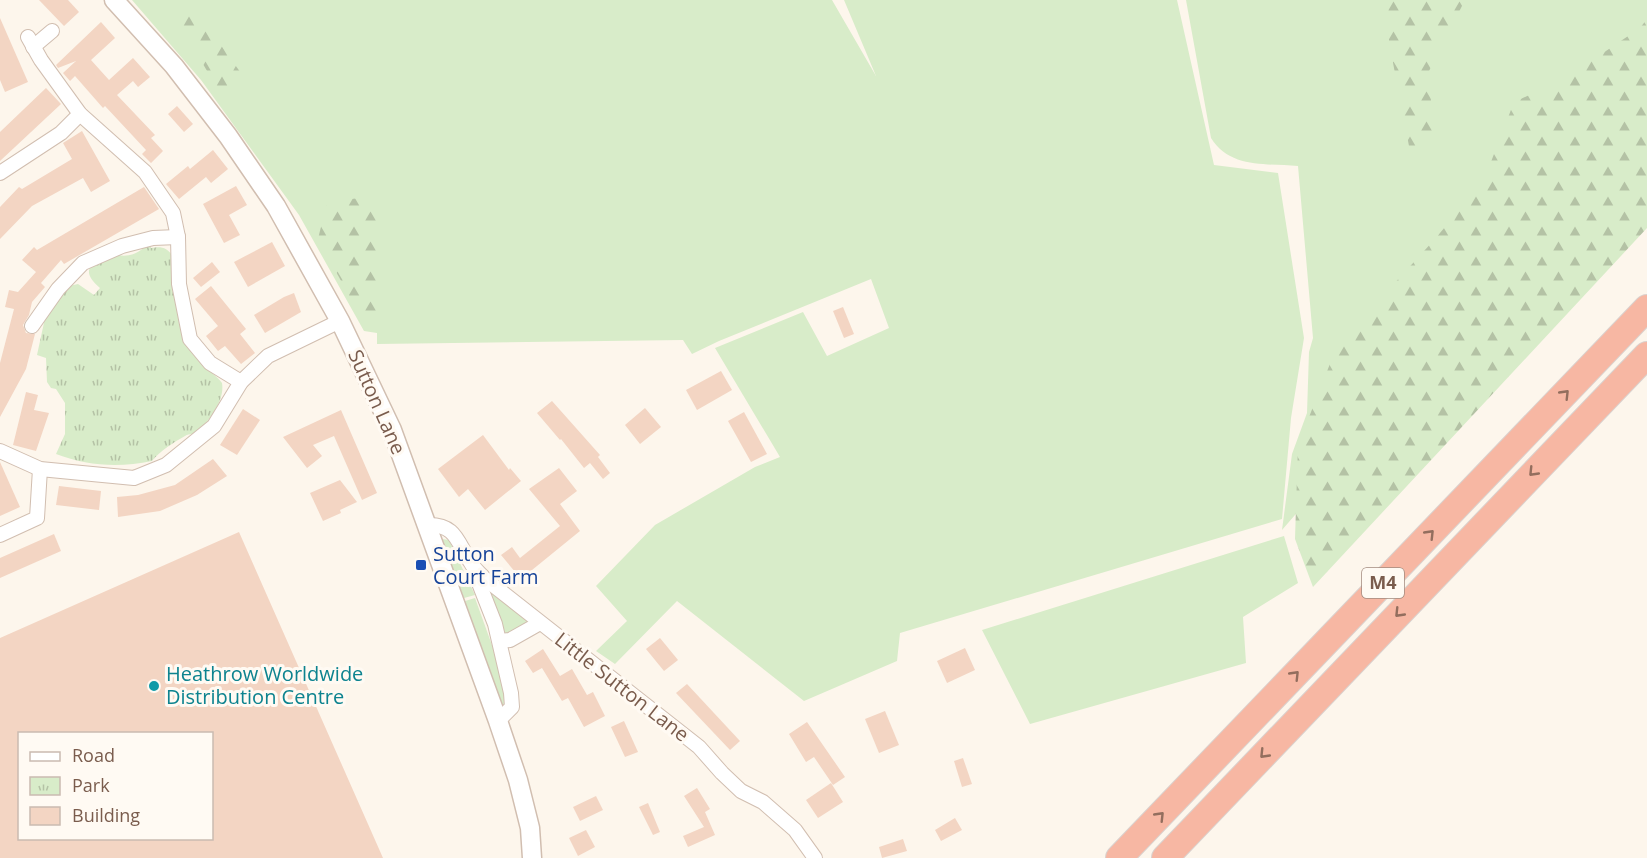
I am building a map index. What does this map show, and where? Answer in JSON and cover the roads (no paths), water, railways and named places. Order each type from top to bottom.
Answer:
[{"type":"highway","name":"M4","points":[[1119,858],[1647,308]]},
{"type":"highway","name":"M4","points":[[1165,858],[1647,355]]},
{"type":"street","name":"Sutton Lane","points":[[114,0],[174,66],[228,136],[276,206],[340,321],[392,430],[498,721],[518,780],[530,828],[532,858]]},
{"type":"street","points":[[52,31],[30,42],[80,114],[145,172],[173,213],[178,237],[179,284],[190,339],[210,363],[241,382]]},
{"type":"street","points":[[0,173],[61,133],[80,114]]},
{"type":"street","points":[[32,326],[58,289],[83,263],[122,246],[153,238],[178,237]]},
{"type":"street","points":[[0,451],[40,469],[134,478],[166,465],[214,426],[241,382],[268,356],[340,321]]},
{"type":"street","points":[[0,535],[37,518],[40,469]]},
{"type":"street","name":"Little Sutton Lane","points":[[427,525],[438,525],[451,531],[462,545],[471,564],[484,578],[699,747],[741,791],[763,802],[795,830],[815,858]]},
{"type":"street","points":[[471,564],[489,606],[500,641],[512,704],[508,713],[498,721]]},
{"type":"street","points":[[500,641],[510,640],[540,623]]},
{"type":"place","name":"Sutton Court Farm","points":[[421,565]]},
{"type":"place","name":"Heathrow Worldwide Distribution Centre","points":[[154,686]]}]
